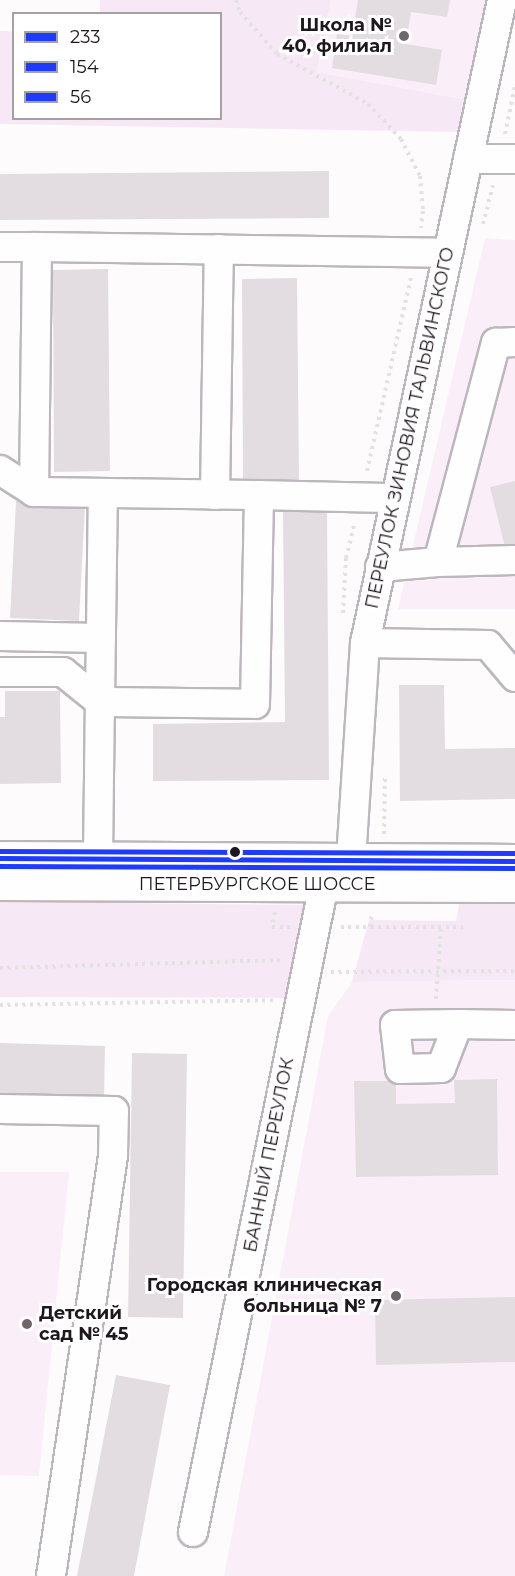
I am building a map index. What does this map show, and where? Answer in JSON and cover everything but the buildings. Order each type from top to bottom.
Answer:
[{"type":"main road","name":"ПЕТЕРБУРГСКОЕ ШОССЕ","points":[[0,858],[515,861]]},
{"type":"main road","points":[[324,884],[351,860]]},
{"type":"main road","name":"ПЕТЕРБУРГСКОЕ ШОССЕ","points":[[0,883],[515,885]]},
{"type":"street","name":"ПЕРЕУЛОК ЗИНОВИЯ ТАЛЬВИНСКОГО","points":[[351,860],[365,643],[502,0]]},
{"type":"street","points":[[468,159],[515,159]]},
{"type":"street","points":[[0,247],[447,253]]},
{"type":"street","points":[[33,492],[37,247]]},
{"type":"street","points":[[215,495],[219,249]]},
{"type":"street","points":[[438,562],[496,343],[515,342]]},
{"type":"street","points":[[0,470],[33,492],[395,498]]},
{"type":"street","points":[[98,858],[104,493]]},
{"type":"street","points":[[0,672],[63,672],[100,702],[255,704],[259,495]]},
{"type":"street","points":[[380,567],[438,562],[515,560]]},
{"type":"street","points":[[0,636],[101,638]]},
{"type":"street","points":[[365,643],[488,645],[515,677]]},
{"type":"street","name":"БАННЫЙ ПЕРЕУЛОК","points":[[193,1532],[324,884]]},
{"type":"street","points":[[446,1024],[515,1025]]},
{"type":"street","points":[[0,1109],[114,1112],[113,1156],[51,1576]]},
{"type":"path","points":[[441,926],[437,973],[446,1024]]},
{"type":"path","points":[[316,927],[463,927]]},
{"type":"path","points":[[0,968],[308,966],[437,973],[515,971]]},
{"type":"path","points":[[0,1005],[301,1000]]},
{"type":"shaded area","points":[[100,0],[331,0],[317,72],[472,101],[461,132],[0,124],[0,31],[12,31],[12,120],[222,120],[222,12],[100,12]]},
{"type":"shaded area","name":"Школа № 40, филиал","points":[[331,0],[492,0],[472,101],[317,72]]},
{"type":"shaded area","points":[[485,238],[515,240],[515,609],[398,609]]},
{"type":"shaded area","points":[[515,898],[515,980],[352,982],[369,920],[456,921],[460,899]]},
{"type":"shaded area","points":[[0,902],[306,905],[294,998],[0,997]]},
{"type":"shaded area","name":"Городская клиническая больница № 7","points":[[515,980],[515,1576],[224,1576],[328,1016],[352,982]]},
{"type":"shaded area","name":"Детский сад № 45","points":[[0,1172],[69,1172],[39,1476],[0,1475]]},
{"type":"transit line","name":"56","points":[[0,851],[515,853]]},
{"type":"transit line","name":"233","points":[[0,858],[515,861]]},
{"type":"transit line","name":"154","points":[[0,866],[515,868]]},
{"type":"place","name":"Школа № 40, филиал","points":[[404,36]]},
{"type":"place","name":"Городская клиническая больница № 7","points":[[396,1296]]},
{"type":"place","name":"Детский сад № 45","points":[[27,1324]]}]
